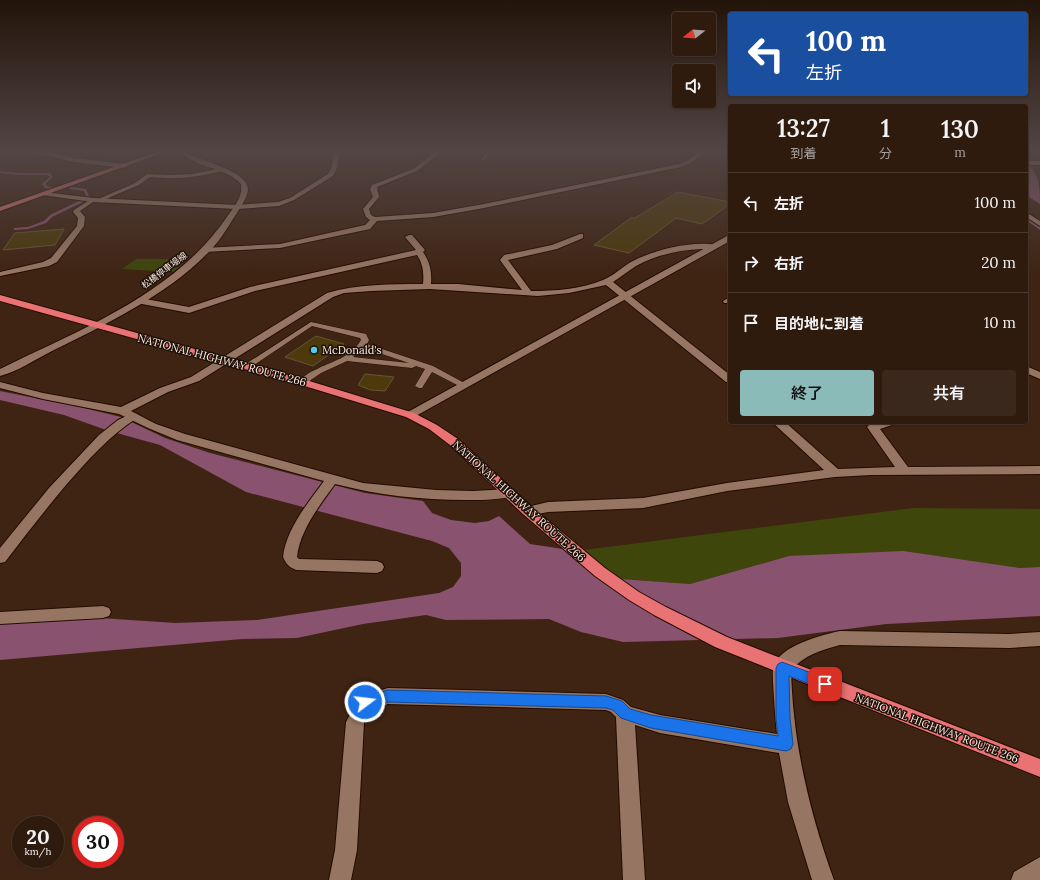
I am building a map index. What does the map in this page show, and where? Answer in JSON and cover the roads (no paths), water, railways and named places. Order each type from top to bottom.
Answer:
[{"type":"highway","name":"NATIONAL HIGHWAY ROUTE 266","points":[[0,298],[302,382],[410,415],[433,427],[454,442],[528,511],[600,572],[634,596],[667,615],[721,642],[782,668],[1040,768]]},
{"type":"main road","points":[[0,209],[52,191]]},
{"type":"street","points":[[0,274],[46,264],[54,260],[80,226],[82,218],[76,210],[91,199],[115,191]]},
{"type":"street","name":"松橋停車場線","points":[[0,373],[140,301],[177,275],[204,250],[228,224],[244,191]]},
{"type":"street","points":[[44,194],[91,199],[237,207],[272,205],[292,199],[305,191]]},
{"type":"street","points":[[374,191],[376,197],[366,209],[368,216],[374,219],[433,215],[561,191]]},
{"type":"street","points":[[1028,215],[1040,224]]},
{"type":"street","points":[[204,250],[280,246],[358,230],[372,224],[374,219]]},
{"type":"street","points":[[528,293],[504,260],[507,257],[554,247],[580,236]]},
{"type":"street","points":[[409,237],[421,250],[419,252],[426,263],[428,273],[427,287]]},
{"type":"street","points":[[410,415],[728,239]]},
{"type":"street","points":[[1,555],[80,460],[127,415],[164,390],[195,379],[330,295],[343,291],[360,289],[427,287],[458,287],[528,293],[564,291],[607,281],[646,258],[688,247],[714,247]]},
{"type":"street","points":[[140,301],[189,310],[253,289],[419,252]]},
{"type":"street","points":[[607,281],[728,378]]},
{"type":"street","points":[[1028,370],[1040,376]]},
{"type":"street","points":[[0,385],[127,415],[182,437],[331,481],[388,491],[474,495],[509,493]]},
{"type":"street","points":[[780,424],[835,473]]},
{"type":"street","points":[[884,424],[873,427],[905,471]]},
{"type":"street","points":[[528,511],[563,505],[643,503],[727,487],[835,473],[870,471],[1040,470]]},
{"type":"street","points":[[331,481],[307,515],[293,544],[290,555],[291,560],[296,564],[377,567]]},
{"type":"street","points":[[0,618],[103,612]]},
{"type":"street","points":[[824,880],[812,851],[794,784],[786,744],[783,718],[782,668],[795,654],[819,643],[840,638],[1009,641],[1040,639]]},
{"type":"street","points":[[340,880],[346,850],[355,722],[365,702],[388,696],[606,702],[617,706],[626,714],[660,724],[786,744]]},
{"type":"street","points":[[626,714],[634,880]]},
{"type":"street","points":[[1022,880],[1040,868]]},
{"type":"lane","points":[[246,367],[311,324],[363,336],[365,340],[363,345],[346,359],[335,366],[316,372],[302,382]]},
{"type":"lane","points":[[363,345],[430,368],[464,385]]},
{"type":"lane","points":[[346,359],[430,368]]},
{"type":"lane","points":[[419,386],[430,368]]},
{"type":"waterway","points":[[15,229],[28,228],[45,222],[51,216],[82,201],[88,196],[86,191]]},
{"type":"waterway","points":[[1028,220],[1040,229]]},
{"type":"place","name":"McDonald's","points":[[314,350]]}]
